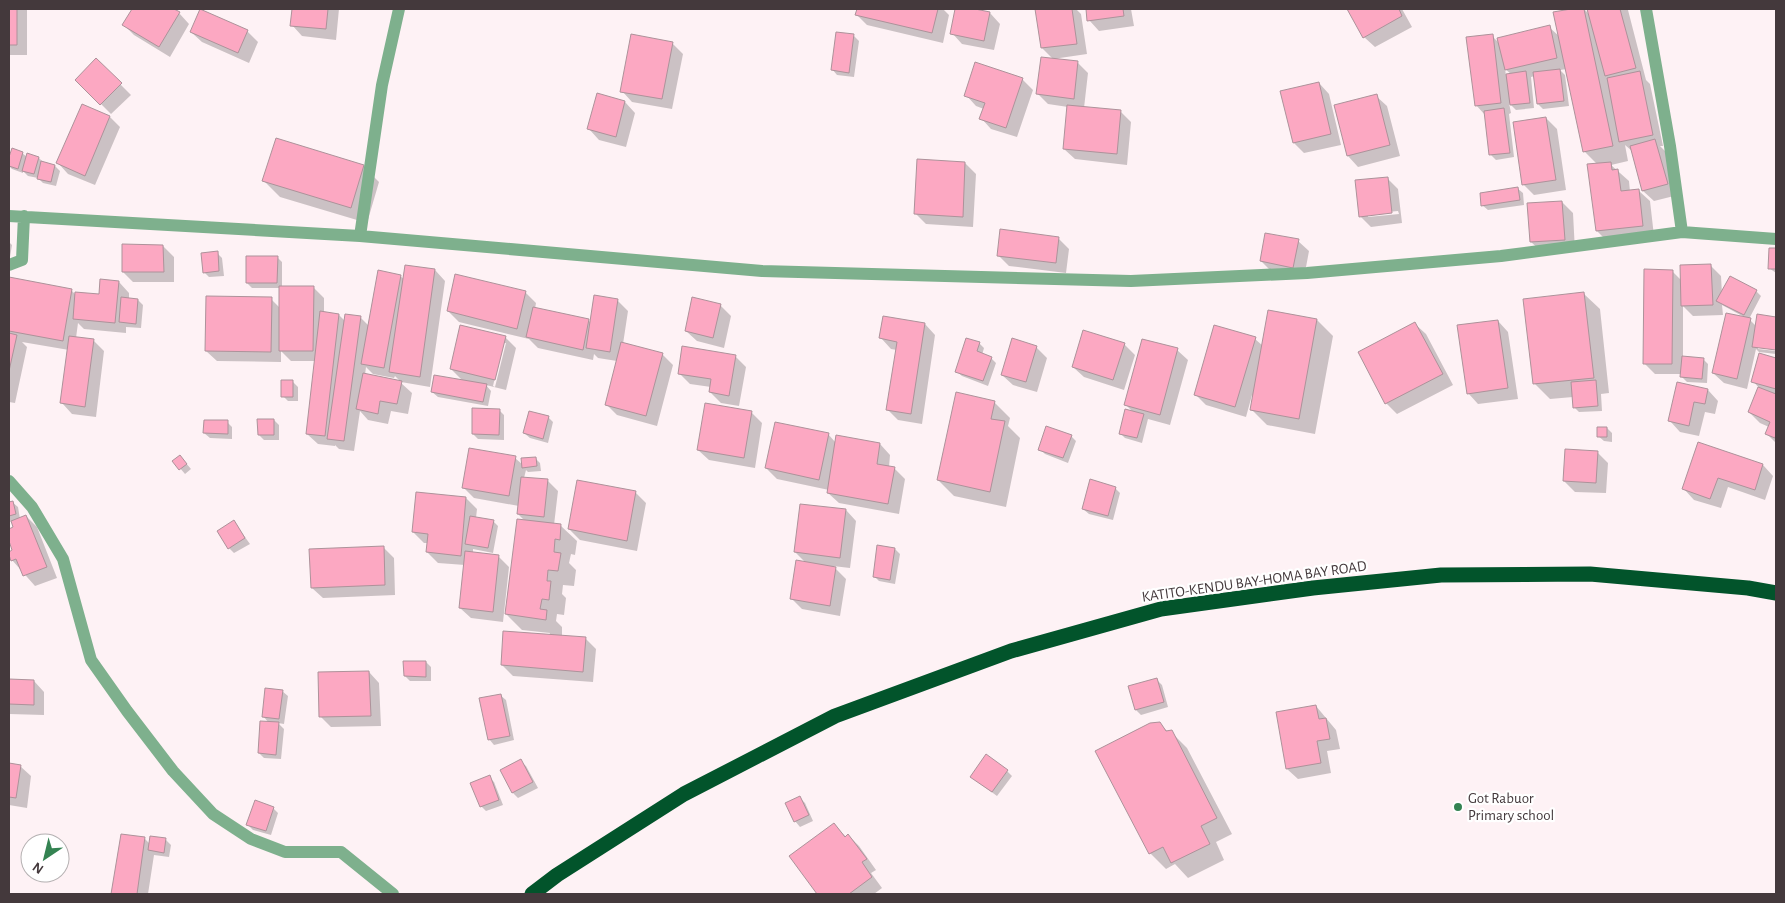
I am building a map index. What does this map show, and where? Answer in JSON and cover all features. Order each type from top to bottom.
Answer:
[{"type":"highway","name":"KATITO-KENDU BAY-HOMA BAY ROAD","points":[[532,894],[557,875],[684,794],[835,716],[1010,651],[1161,609],[1313,588],[1441,575],[1590,574],[1748,588],[1776,593]]},
{"type":"street","points":[[360,236],[382,85],[399,9]]},
{"type":"street","points":[[1646,9],[1670,146],[1682,232]]},
{"type":"street","points":[[9,216],[360,236],[762,271],[1131,281],[1307,273],[1492,257],[1682,232],[1776,239]]},
{"type":"street","points":[[9,265],[22,260],[24,216]]},
{"type":"street","points":[[9,481],[32,507],[63,559],[91,660],[173,771],[213,814],[251,839],[285,852],[341,852],[393,894]]},
{"type":"building","points":[[9,9],[17,9],[17,45],[9,45]]},
{"type":"building","points":[[132,9],[174,9],[180,12],[159,47],[122,25]]},
{"type":"building","points":[[200,9],[248,30],[238,53],[190,32]]},
{"type":"building","points":[[292,9],[328,9],[326,29],[290,26]]},
{"type":"building","points":[[857,9],[938,9],[932,33],[855,15]]},
{"type":"building","points":[[955,9],[975,9],[990,12],[984,41],[950,34]]},
{"type":"building","points":[[1035,9],[1072,9],[1077,44],[1041,48]]},
{"type":"building","points":[[1086,9],[1123,9],[1124,16],[1087,21]]},
{"type":"building","points":[[1347,9],[1399,9],[1402,16],[1363,38]]},
{"type":"building","points":[[1584,9],[1613,146],[1583,152],[1553,12]]},
{"type":"building","points":[[1587,9],[1620,9],[1636,68],[1605,76]]},
{"type":"building","points":[[1550,25],[1557,58],[1505,70],[1497,38]]},
{"type":"building","points":[[836,32],[854,34],[849,73],[831,70]]},
{"type":"building","points":[[631,34],[673,42],[662,99],[620,92]]},
{"type":"building","points":[[1493,34],[1501,103],[1475,106],[1466,37]]},
{"type":"building","points":[[1041,57],[1078,61],[1074,99],[1036,94]]},
{"type":"building","points":[[96,58],[122,83],[100,105],[75,80]]},
{"type":"building","points":[[975,62],[1023,78],[1006,128],[979,119],[985,103],[964,96]]},
{"type":"building","points":[[1560,69],[1564,101],[1537,104],[1533,72]]},
{"type":"building","points":[[1526,71],[1530,103],[1510,105],[1506,74]]},
{"type":"building","points":[[1640,71],[1653,135],[1619,142],[1607,78]]},
{"type":"building","points":[[1319,82],[1331,134],[1293,143],[1280,91]]},
{"type":"building","points":[[597,93],[625,101],[616,137],[587,129]]},
{"type":"building","points":[[1377,94],[1390,145],[1347,156],[1334,105]]},
{"type":"building","points":[[82,104],[110,116],[85,176],[56,163]]},
{"type":"building","points":[[1067,105],[1121,110],[1117,154],[1063,149]]},
{"type":"building","points":[[1504,108],[1510,153],[1489,155],[1484,111]]},
{"type":"building","points":[[1546,117],[1556,180],[1522,185],[1513,122]]},
{"type":"building","points":[[276,138],[364,165],[351,208],[262,181]]},
{"type":"building","points":[[1655,139],[1668,184],[1642,191],[1630,146]]},
{"type":"building","points":[[12,148],[23,152],[18,169],[9,166]]},
{"type":"building","points":[[27,153],[39,157],[34,174],[22,171]]},
{"type":"building","points":[[917,159],[965,162],[963,217],[914,214]]},
{"type":"building","points":[[41,161],[55,165],[51,182],[37,179]]},
{"type":"building","points":[[1611,162],[1612,170],[1618,169],[1621,191],[1639,189],[1643,226],[1596,231],[1587,164]]},
{"type":"building","points":[[1388,177],[1392,213],[1359,217],[1355,180]]},
{"type":"building","points":[[1518,187],[1520,200],[1481,206],[1480,193]]},
{"type":"building","points":[[1562,201],[1565,240],[1530,242],[1527,203]]},
{"type":"building","points":[[1000,229],[1059,237],[1056,263],[997,256]]},
{"type":"building","points":[[1265,233],[1299,239],[1293,268],[1260,261]]},
{"type":"building","points":[[122,244],[163,245],[164,272],[122,272]]},
{"type":"building","points":[[1769,248],[1776,248],[1776,269],[1768,269]]},
{"type":"building","points":[[218,251],[219,271],[203,273],[201,253]]},
{"type":"building","points":[[246,256],[278,256],[277,283],[246,283]]},
{"type":"building","points":[[1711,264],[1713,305],[1681,306],[1680,265]]},
{"type":"building","points":[[405,265],[435,269],[420,377],[389,372]]},
{"type":"building","points":[[1644,269],[1673,270],[1672,364],[1643,364]]},
{"type":"building","points":[[378,270],[401,275],[384,368],[361,364]]},
{"type":"building","points":[[455,274],[526,291],[517,329],[447,311]]},
{"type":"building","points":[[1730,276],[1757,290],[1744,315],[1716,301]]},
{"type":"building","points":[[9,277],[72,289],[63,341],[9,331]]},
{"type":"building","points":[[100,279],[119,281],[115,323],[73,319],[75,292],[99,294]]},
{"type":"building","points":[[279,286],[314,286],[313,351],[279,351]]},
{"type":"building","points":[[1584,292],[1594,378],[1533,384],[1523,299]]},
{"type":"building","points":[[594,295],[618,299],[610,352],[586,348]]},
{"type":"building","points":[[206,296],[272,297],[271,352],[205,351]]},
{"type":"building","points":[[121,297],[138,299],[136,324],[119,322]]},
{"type":"building","points":[[692,297],[721,304],[713,338],[685,331]]},
{"type":"building","points":[[533,307],[589,319],[583,350],[526,337]]},
{"type":"building","points":[[1268,310],[1317,319],[1299,419],[1250,410]]},
{"type":"building","points":[[320,311],[339,314],[325,436],[306,434]]},
{"type":"building","points":[[1726,313],[1751,318],[1737,379],[1712,373]]},
{"type":"building","points":[[345,314],[361,316],[344,441],[327,439]]},
{"type":"building","points":[[1757,314],[1776,317],[1776,350],[1752,347]]},
{"type":"building","points":[[883,316],[925,323],[911,414],[886,410],[897,342],[879,338]]},
{"type":"building","points":[[1498,320],[1508,388],[1467,394],[1457,325]]},
{"type":"building","points":[[1415,322],[1443,374],[1385,404],[1358,352]]},
{"type":"building","points":[[460,325],[506,336],[495,380],[450,369]]},
{"type":"building","points":[[1214,325],[1256,337],[1235,407],[1194,395]]},
{"type":"building","points":[[1083,330],[1125,343],[1113,380],[1072,367]]},
{"type":"building","points":[[9,333],[17,335],[9,371]]},
{"type":"building","points":[[69,336],[94,339],[85,407],[60,403]]},
{"type":"building","points":[[966,338],[980,342],[977,351],[992,357],[983,381],[955,372]]},
{"type":"building","points":[[1012,338],[1037,346],[1026,382],[1001,375]]},
{"type":"building","points":[[1142,339],[1178,348],[1160,415],[1124,405]]},
{"type":"building","points":[[621,342],[663,353],[646,416],[605,405]]},
{"type":"building","points":[[682,346],[736,355],[729,396],[709,392],[711,379],[678,374]]},
{"type":"building","points":[[1759,353],[1776,358],[1776,389],[1751,382]]},
{"type":"building","points":[[1682,356],[1704,358],[1702,379],[1680,377]]},
{"type":"building","points":[[363,373],[402,381],[397,404],[380,401],[378,414],[356,409]]},
{"type":"building","points":[[434,375],[487,384],[483,402],[431,392]]},
{"type":"building","points":[[281,380],[293,380],[293,397],[281,397]]},
{"type":"building","points":[[1596,380],[1598,406],[1573,408],[1571,382]]},
{"type":"building","points":[[1677,382],[1708,389],[1705,404],[1694,402],[1689,426],[1668,421]]},
{"type":"building","points":[[1758,387],[1776,394],[1775,438],[1765,434],[1770,422],[1748,412]]},
{"type":"building","points":[[956,392],[995,401],[991,419],[1005,421],[990,492],[937,480]]},
{"type":"building","points":[[705,403],[752,411],[744,458],[697,450]]},
{"type":"building","points":[[472,408],[500,409],[499,435],[472,434]]},
{"type":"building","points":[[1125,409],[1144,414],[1137,438],[1119,434]]},
{"type":"building","points":[[529,411],[549,416],[543,439],[523,433]]},
{"type":"building","points":[[257,419],[274,419],[274,435],[258,435]]},
{"type":"building","points":[[204,420],[228,420],[228,434],[203,433]]},
{"type":"building","points":[[775,422],[829,433],[819,480],[765,468]]},
{"type":"building","points":[[1046,426],[1072,435],[1063,458],[1038,450]]},
{"type":"building","points":[[1597,427],[1607,427],[1607,437],[1597,437]]},
{"type":"building","points":[[836,435],[880,443],[877,464],[895,467],[888,504],[827,493]]},
{"type":"building","points":[[1698,442],[1763,464],[1755,490],[1718,478],[1710,499],[1682,489]]},
{"type":"building","points":[[469,448],[516,456],[509,496],[462,488]]},
{"type":"building","points":[[1565,449],[1598,451],[1596,483],[1563,481]]},
{"type":"building","points":[[180,455],[187,464],[179,470],[172,461]]},
{"type":"building","points":[[536,457],[537,466],[522,468],[521,458]]},
{"type":"building","points":[[521,477],[548,479],[544,517],[517,514]]},
{"type":"building","points":[[1090,479],[1116,487],[1108,516],[1082,509]]},
{"type":"building","points":[[577,480],[636,491],[627,541],[568,529]]},
{"type":"building","points":[[416,492],[466,497],[461,556],[426,552],[428,534],[412,532]]},
{"type":"building","points":[[13,501],[16,514],[9,516],[9,502]]},
{"type":"building","points":[[800,504],[846,509],[840,558],[794,552]]},
{"type":"building","points":[[26,515],[47,567],[23,576],[16,559],[11,561],[9,555],[9,552],[12,550],[9,541],[9,529],[13,527],[11,521]]},
{"type":"building","points":[[470,516],[494,520],[488,548],[465,544]]},
{"type":"building","points":[[517,519],[561,524],[560,540],[555,539],[554,552],[561,553],[558,571],[548,570],[547,581],[551,581],[549,600],[542,599],[540,609],[547,610],[546,620],[505,614]]},
{"type":"building","points":[[234,520],[245,538],[228,549],[217,531]]},
{"type":"building","points":[[877,545],[895,548],[890,580],[873,577]]},
{"type":"building","points":[[384,546],[385,585],[311,588],[309,549]]},
{"type":"building","points":[[465,551],[499,555],[493,612],[459,608]]},
{"type":"building","points":[[796,560],[836,567],[830,606],[790,599]]},
{"type":"building","points":[[503,631],[586,637],[583,672],[501,665]]},
{"type":"building","points":[[403,661],[426,661],[426,677],[404,676]]},
{"type":"building","points":[[369,671],[371,716],[319,717],[318,672]]},
{"type":"building","points":[[1157,678],[1164,702],[1135,710],[1128,686]]},
{"type":"building","points":[[9,679],[34,680],[34,705],[9,704]]},
{"type":"building","points":[[265,688],[283,690],[279,719],[262,717]]},
{"type":"building","points":[[501,694],[510,736],[488,740],[479,698]]},
{"type":"building","points":[[1316,705],[1319,719],[1326,718],[1330,739],[1317,741],[1321,763],[1286,769],[1276,712]]},
{"type":"building","points":[[260,721],[279,722],[276,755],[258,753]]},
{"type":"building","points":[[1160,722],[1166,731],[1172,730],[1217,818],[1201,826],[1210,844],[1171,863],[1163,847],[1149,854],[1095,751],[1150,723]]},
{"type":"building","points":[[986,754],[1008,770],[992,792],[970,777]]},
{"type":"building","points":[[521,759],[533,782],[512,793],[500,770]]},
{"type":"building","points":[[9,763],[21,765],[16,798],[9,797]]},
{"type":"building","points":[[490,775],[499,800],[480,807],[470,783]]},
{"type":"building","points":[[800,796],[809,815],[794,822],[785,803]]},
{"type":"building","points":[[255,800],[274,807],[266,831],[246,825]]},
{"type":"building","points":[[834,823],[845,837],[848,834],[867,859],[862,862],[872,877],[849,894],[817,894],[789,856]]},
{"type":"building","points":[[121,834],[145,837],[137,894],[111,894]]},
{"type":"building","points":[[150,836],[166,838],[164,853],[148,850]]},
{"type":"place","name":"Got Rabuor Primary school","points":[[1458,807]]}]
